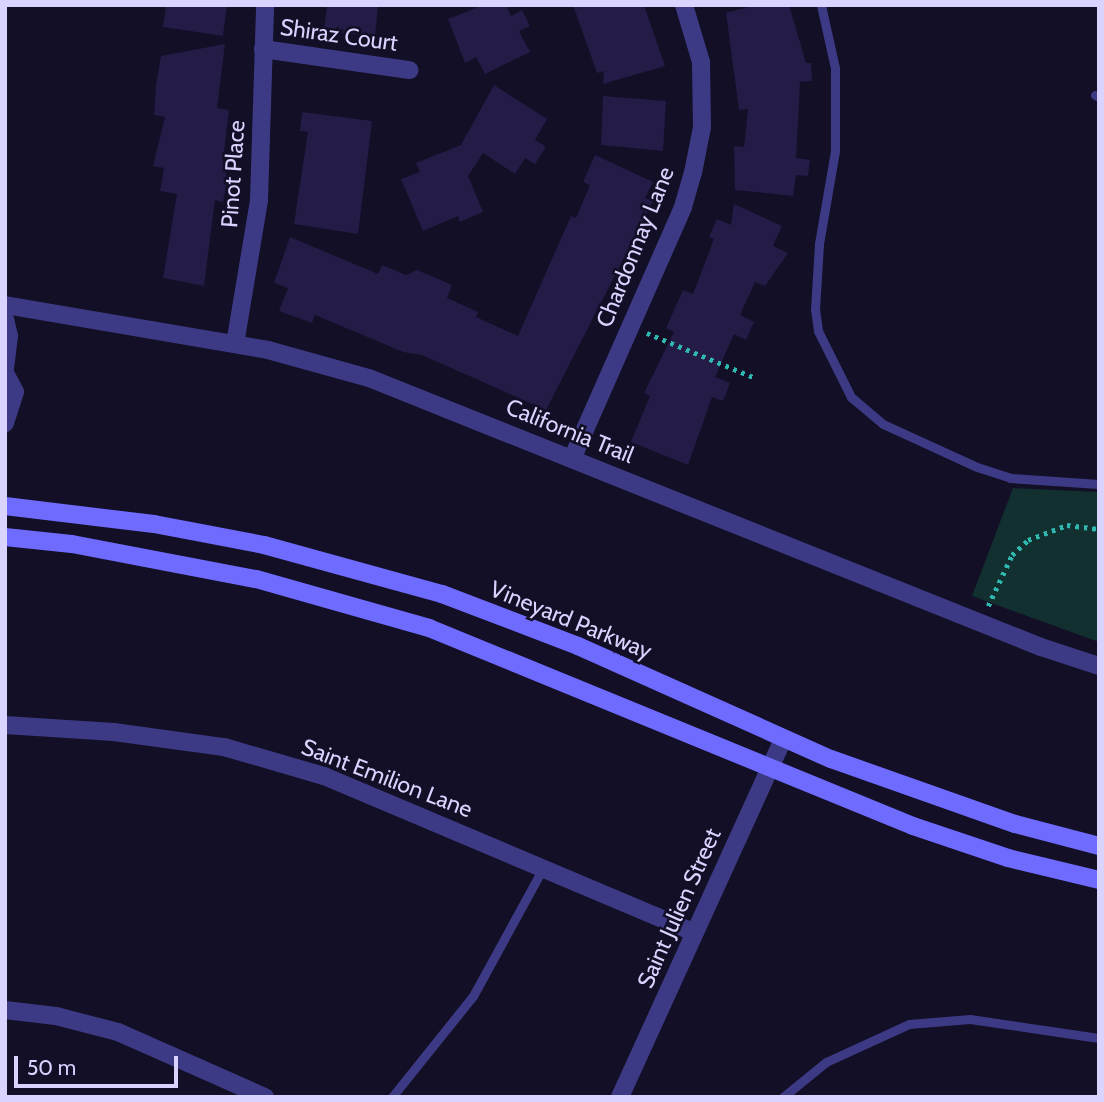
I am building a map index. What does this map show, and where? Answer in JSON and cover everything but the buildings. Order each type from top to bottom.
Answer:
[{"type":"street","name":"Pinot Place","points":[[235,344],[259,200],[265,5]]},
{"type":"street","name":"Chardonnay Lane","points":[[572,459],[683,207],[702,127],[701,62],[684,5]]},
{"type":"street","name":"Shiraz Court","points":[[263,49],[409,70]]},
{"type":"street","name":"California Trail","points":[[5,305],[235,344],[369,378],[982,624],[1099,666]]},
{"type":"street","points":[[5,319],[5,370],[15,392],[5,423]]},
{"type":"street","name":"Vineyard Parkway","points":[[5,506],[154,524],[350,566],[442,594],[578,646],[783,739],[927,795],[1099,846]]},
{"type":"street","points":[[5,537],[72,544],[256,579],[429,628],[914,826],[1008,858],[1099,880]]},
{"type":"street","name":"Saint Emilion Lane","points":[[5,725],[114,732],[224,747],[324,776],[694,932]]},
{"type":"street","name":"Saint Julien Street","points":[[620,1097],[783,739]]},
{"type":"street","points":[[5,1010],[56,1016],[118,1032],[265,1097]]},
{"type":"lane","points":[[821,5],[835,68],[835,151],[819,243],[815,309],[818,331],[845,386],[883,424],[977,467],[1010,478],[1099,484]]},
{"type":"lane","points":[[392,1097],[473,996],[543,868]]},
{"type":"lane","points":[[783,1097],[826,1062],[909,1024],[970,1019],[1099,1038]]},
{"type":"path","points":[[630,326],[753,377]]},
{"type":"path","points":[[982,624],[998,578],[1012,555],[1028,540],[1067,525],[1099,529]]},
{"type":"green space","points":[[1013,488],[1099,492],[1099,642],[972,596]]}]
